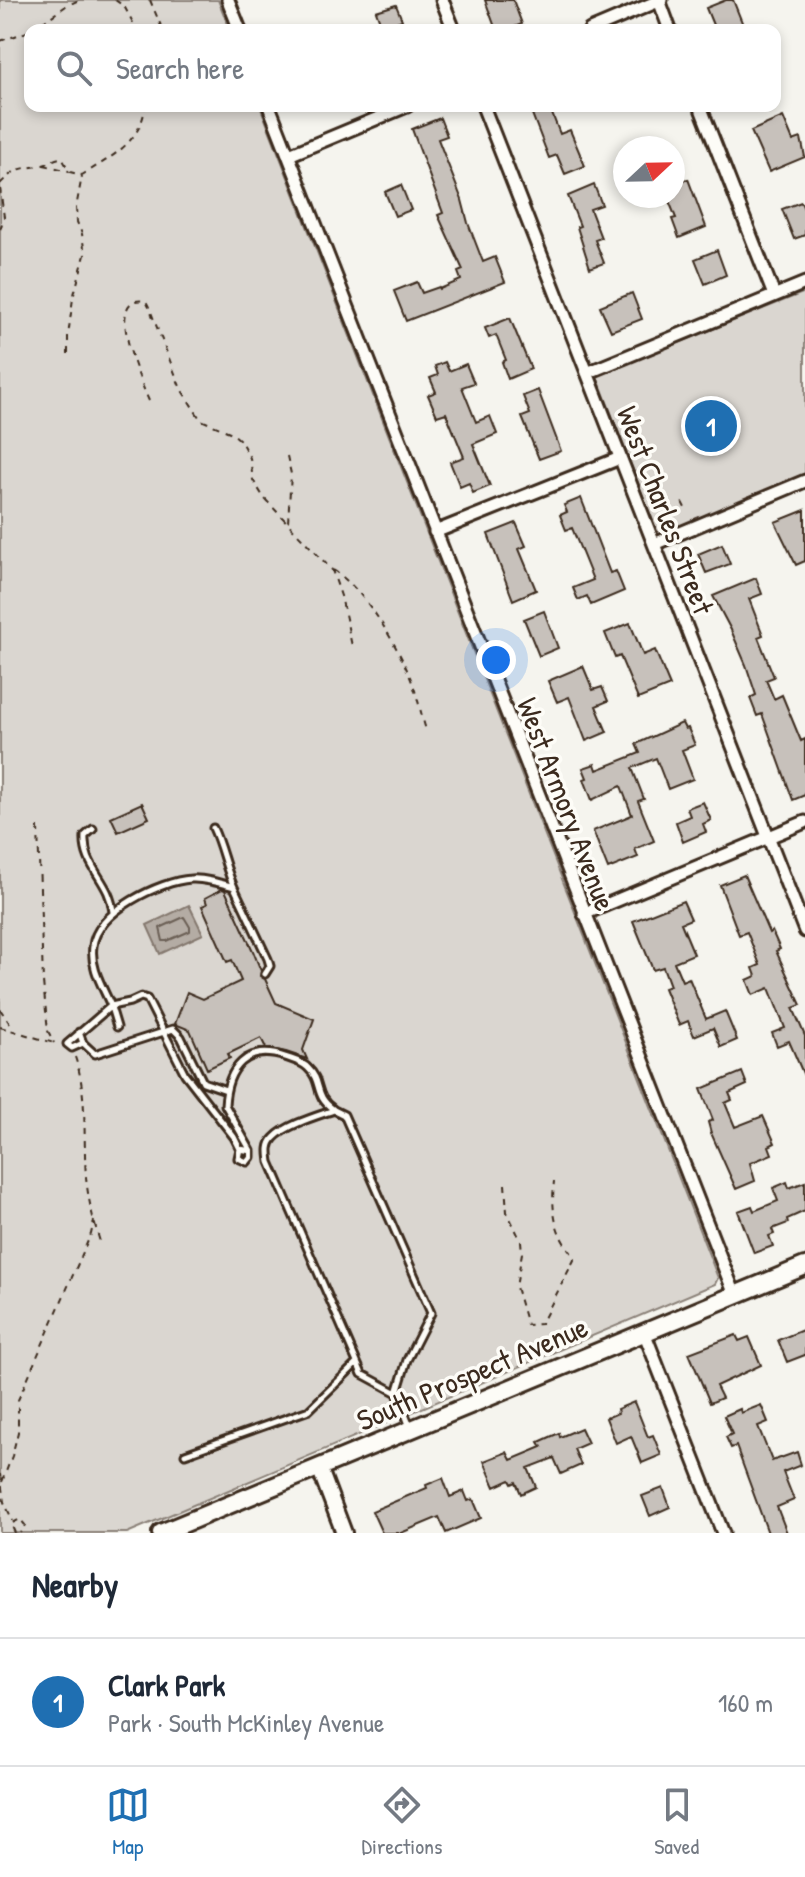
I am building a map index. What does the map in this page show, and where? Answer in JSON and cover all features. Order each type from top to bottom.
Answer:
[{"type":"main road","name":"South Prospect Avenue","points":[[161,1533],[805,1266]]},
{"type":"street","points":[[228,0],[238,24]]},
{"type":"street","points":[[442,0],[452,24]]},
{"type":"street","points":[[604,24],[660,0],[668,24]]},
{"type":"street","name":"West Armory Avenue","points":[[271,112],[735,1295]]},
{"type":"street","points":[[289,155],[393,112]]},
{"type":"street","name":"West Charles Street","points":[[485,112],[805,931]]},
{"type":"street","points":[[702,112],[774,295]]},
{"type":"street","points":[[587,373],[805,283]]},
{"type":"street","points":[[435,532],[620,458]]},
{"type":"street","points":[[654,544],[805,481]]},
{"type":"street","points":[[584,914],[805,822]]},
{"type":"street","points":[[644,1332],[723,1533]]},
{"type":"street","points":[[319,1467],[344,1533]]},
{"type":"lane","points":[[213,828],[227,872],[268,959],[270,966],[265,974]]},
{"type":"lane","points":[[93,829],[85,836],[84,848],[97,876],[112,896],[113,912]]},
{"type":"lane","points":[[117,1027],[93,964],[92,943],[99,927],[113,912],[182,880],[203,879],[234,887]]},
{"type":"lane","points":[[83,1043],[72,1048],[67,1044],[111,1006],[141,997],[147,999],[185,1074],[229,1130],[240,1149],[238,1158],[242,1162],[247,1162],[251,1151],[225,1105],[226,1090],[233,1071],[260,1053],[273,1053],[308,1067],[319,1087],[322,1101],[344,1115],[431,1313],[407,1360],[397,1393],[411,1429]]},
{"type":"lane","points":[[79,1032],[83,1043],[95,1054],[173,1029],[181,1037],[203,1082],[226,1090]]},
{"type":"lane","points":[[334,1110],[305,1120],[275,1137],[269,1148],[270,1162],[362,1374],[397,1393]]},
{"type":"lane","points":[[240,1149],[251,1151]]},
{"type":"lane","points":[[185,1454],[309,1410],[358,1363]]},
{"type":"path","points":[[41,24],[79,0]]},
{"type":"path","points":[[115,0],[124,6],[134,24]]},
{"type":"path","points":[[150,0],[160,24]]},
{"type":"path","points":[[0,41],[24,33]]},
{"type":"path","points":[[0,230],[4,217],[0,186],[14,170],[33,164],[82,175],[118,153],[135,136],[144,112]]},
{"type":"path","points":[[44,165],[62,158],[70,172]]},
{"type":"path","points":[[68,354],[73,298],[85,255],[76,208],[82,175]]},
{"type":"path","points":[[149,401],[124,324],[129,307],[140,299],[146,301],[181,389],[201,420],[232,433],[240,440],[250,458],[257,489],[296,535],[332,570],[346,578],[374,614],[400,655],[412,682],[426,730]]},
{"type":"path","points":[[287,456],[291,474],[288,523]]},
{"type":"path","points":[[663,517],[685,508],[677,500]]},
{"type":"path","points":[[332,570],[352,646]]},
{"type":"path","points":[[0,1027],[54,1043],[48,1031],[43,982],[38,827]]},
{"type":"path","points":[[0,1009],[15,1030]]},
{"type":"path","points":[[72,1048],[83,1095],[86,1179],[101,1245]]},
{"type":"path","points":[[505,1184],[507,1212],[521,1241],[516,1287],[527,1325],[541,1324],[574,1260],[564,1244],[552,1205],[554,1181]]},
{"type":"path","points":[[2,1482],[18,1432],[18,1400],[94,1221]]},
{"type":"path","points":[[0,1474],[4,1502],[13,1521],[11,1528],[18,1533],[25,1528],[23,1521],[13,1521]]},
{"type":"shaded area","points":[[0,0],[218,0],[228,24],[24,24],[24,112],[262,112],[718,1278],[715,1284],[127,1533],[0,1533]]},
{"type":"shaded area","points":[[805,292],[805,475],[658,535],[597,376]]},
{"type":"water","points":[[189,905],[203,934],[160,954],[147,925]]},
{"type":"building","points":[[485,0],[513,0],[522,24],[494,24]]},
{"type":"building","points":[[733,0],[743,24],[713,24],[706,8]]},
{"type":"building","points":[[396,5],[402,20],[381,24],[376,11]]},
{"type":"building","points":[[531,112],[551,112],[560,134],[570,130],[585,166],[565,174],[557,155],[549,158]]},
{"type":"building","points":[[783,117],[793,141],[801,138],[805,157],[769,172],[751,131]]},
{"type":"building","points":[[440,118],[447,136],[438,139],[483,262],[495,257],[505,282],[406,321],[394,291],[417,282],[422,293],[440,289],[461,280],[458,272],[463,270],[438,215],[443,213],[412,129]]},
{"type":"building","points":[[688,179],[706,227],[679,238],[672,219],[676,218],[672,208],[685,208],[685,180]]},
{"type":"building","points":[[401,185],[411,210],[395,216],[385,192]]},
{"type":"building","points":[[594,185],[602,205],[590,209],[601,238],[595,240],[604,263],[590,268],[577,227],[580,226],[568,196]]},
{"type":"building","points":[[801,202],[805,211],[805,235],[794,239],[782,209]]},
{"type":"building","points":[[717,250],[726,275],[705,284],[695,259]]},
{"type":"building","points":[[632,293],[642,319],[611,331],[600,306]]},
{"type":"building","points":[[510,318],[531,369],[508,379],[502,362],[506,360],[496,335],[489,338],[485,328]]},
{"type":"building","points":[[445,362],[449,371],[466,364],[474,383],[462,387],[476,422],[490,416],[497,434],[473,444],[490,486],[473,493],[469,483],[460,487],[450,462],[464,457],[446,413],[437,416],[428,395],[436,392],[430,378],[438,375],[435,366]]},
{"type":"building","points":[[538,390],[561,451],[539,459],[522,417],[530,414],[523,396]]},
{"type":"building","points":[[581,498],[610,573],[616,571],[624,591],[591,605],[587,596],[578,600],[573,588],[593,580],[572,528],[566,530],[560,515],[567,512],[564,505]]},
{"type":"building","points":[[805,510],[805,561],[796,565],[775,522]]},
{"type":"building","points":[[516,523],[526,546],[519,549],[536,590],[513,600],[488,534]]},
{"type":"building","points":[[722,544],[730,564],[706,573],[698,554]]},
{"type":"building","points":[[756,578],[762,594],[749,599],[763,635],[758,637],[774,677],[766,680],[774,699],[782,695],[801,741],[805,739],[805,795],[793,800],[762,714],[757,716],[750,698],[756,695],[746,665],[713,596]]},
{"type":"building","points":[[544,611],[558,648],[539,656],[524,619]]},
{"type":"building","points":[[630,623],[643,655],[655,650],[670,686],[638,699],[620,656],[615,658],[605,633]]},
{"type":"building","points":[[583,666],[593,690],[602,687],[608,701],[596,706],[607,732],[586,741],[569,697],[557,702],[548,681]]},
{"type":"building","points":[[682,723],[685,729],[688,728],[695,745],[682,750],[693,779],[668,789],[656,758],[632,768],[644,799],[638,801],[654,841],[635,849],[638,857],[608,869],[593,831],[632,815],[621,786],[592,800],[583,768],[595,764],[597,770],[640,753],[636,744]]},
{"type":"building","points":[[703,802],[711,820],[703,824],[706,832],[683,842],[676,822],[690,816],[687,808]]},
{"type":"building","points":[[142,803],[149,818],[118,832],[111,817]]},
{"type":"building","points":[[744,875],[769,933],[772,931],[780,949],[776,951],[801,1005],[793,1008],[805,1036],[805,1078],[789,1041],[777,1046],[772,1033],[785,1028],[769,988],[753,995],[747,980],[756,976],[753,968],[760,965],[747,932],[739,935],[720,885]]},
{"type":"building","points":[[222,889],[253,951],[260,976],[265,979],[276,1003],[314,1019],[303,1050],[307,1059],[266,1048],[261,1038],[228,1054],[230,1058],[207,1069],[190,1030],[175,1024],[187,992],[203,999],[241,981],[232,960],[227,962],[202,906],[207,904],[205,898]]},
{"type":"building","points":[[683,901],[691,919],[681,923],[694,954],[674,962],[682,981],[689,978],[706,1019],[725,1011],[737,1040],[721,1047],[713,1028],[694,1036],[688,1021],[679,1025],[664,988],[670,986],[663,967],[653,970],[633,921]]},
{"type":"building","points":[[742,1072],[747,1085],[729,1093],[732,1100],[725,1103],[735,1127],[763,1116],[775,1143],[769,1146],[772,1154],[750,1163],[755,1181],[736,1189],[711,1133],[708,1122],[713,1120],[701,1089]]},
{"type":"building","points":[[787,1182],[789,1188],[805,1182],[805,1211],[772,1229],[774,1234],[769,1236],[773,1246],[754,1253],[738,1211],[752,1206],[754,1211],[778,1201],[773,1188]]},
{"type":"building","points":[[805,1329],[805,1355],[787,1362],[778,1340]]},
{"type":"building","points":[[736,1335],[739,1341],[749,1337],[761,1365],[716,1386],[722,1398],[710,1403],[689,1353]]},
{"type":"building","points":[[634,1402],[648,1437],[653,1435],[661,1455],[642,1463],[631,1436],[616,1443],[606,1418]]},
{"type":"building","points":[[761,1405],[768,1422],[758,1426],[772,1461],[797,1452],[801,1465],[783,1472],[794,1500],[777,1507],[787,1533],[768,1533],[736,1446],[731,1448],[726,1437],[732,1434],[724,1416]]},
{"type":"building","points":[[581,1428],[588,1443],[574,1449],[581,1465],[561,1474],[554,1458],[528,1468],[536,1487],[521,1494],[516,1482],[512,1484],[510,1480],[495,1487],[484,1461],[507,1452],[511,1460],[542,1447],[539,1442]]},
{"type":"building","points":[[443,1478],[450,1497],[464,1491],[468,1501],[473,1499],[481,1518],[446,1533],[439,1517],[401,1533],[382,1533],[372,1511]]},
{"type":"building","points":[[663,1488],[670,1507],[650,1516],[642,1496]]},
{"type":"place","name":"Clark Park","points":[[711,426]]}]
